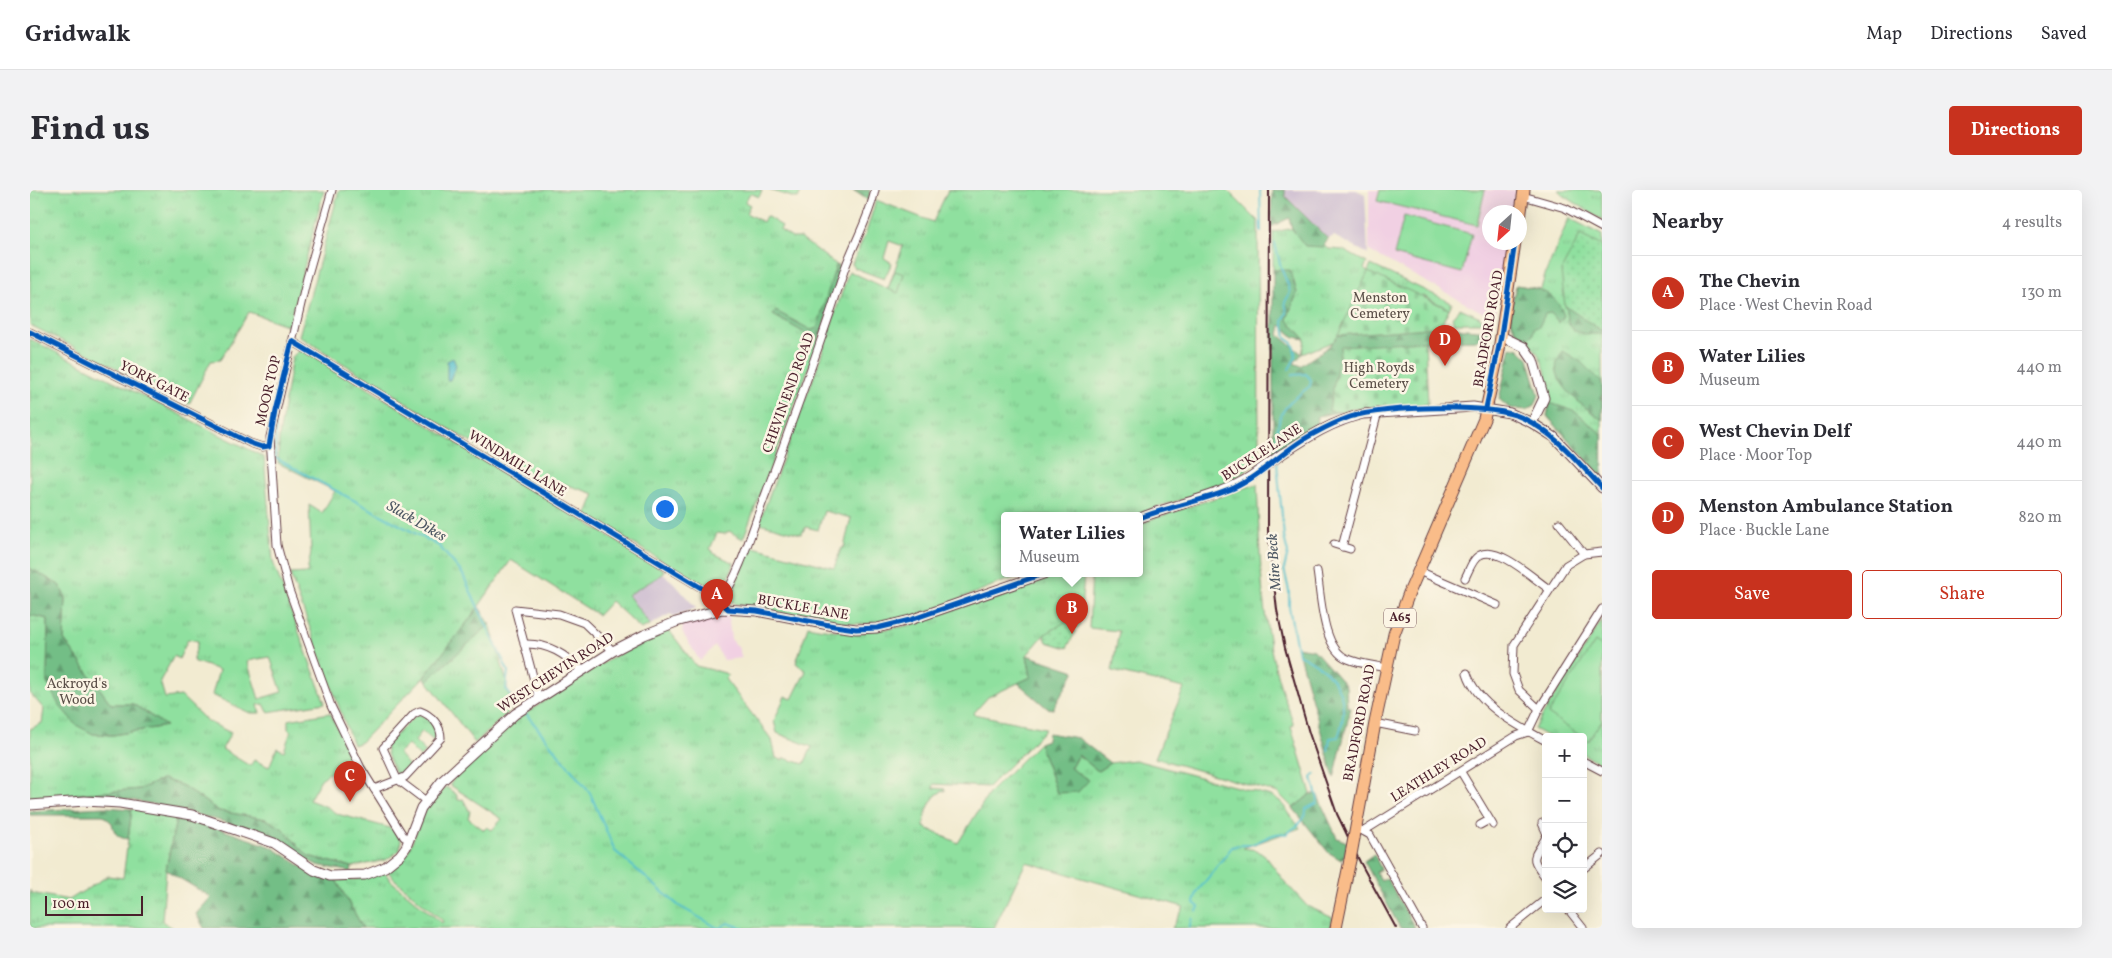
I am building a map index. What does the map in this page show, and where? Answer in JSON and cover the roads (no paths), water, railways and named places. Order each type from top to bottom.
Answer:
[{"type":"main road","name":"BRADFORD ROAD","points":[[1336,928],[1350,860],[1358,832],[1375,723],[1397,625],[1480,428],[1501,336],[1514,250]]},
{"type":"street","name":"MOOR TOP","points":[[332,190],[307,278],[275,411],[269,446],[278,554],[331,706],[361,768],[404,837],[409,839]]},
{"type":"street","name":"CHEVIN END ROAD","points":[[721,601],[730,588],[804,390],[847,260],[869,212],[875,190]]},
{"type":"street","points":[[1524,193],[1565,208],[1602,228]]},
{"type":"street","name":"YORK GATE","points":[[30,332],[250,443],[262,447],[269,446]]},
{"type":"street","points":[[1501,336],[1524,347],[1533,360],[1544,398],[1532,423]]},
{"type":"street","name":"WINDMILL LANE","points":[[292,341],[721,601],[728,608]]},
{"type":"street","name":"BUCKLE LANE","points":[[1143,517],[1234,488],[1314,433],[1350,417],[1378,412],[1486,408],[1510,413],[1532,423],[1560,443],[1602,488]]},
{"type":"street","points":[[1350,549],[1338,546],[1378,412]]},
{"type":"street","points":[[1559,523],[1584,554]]},
{"type":"street","points":[[1465,578],[1472,564],[1480,555],[1493,552],[1504,557],[1549,589]]},
{"type":"street","points":[[1539,709],[1519,690],[1513,674],[1514,645],[1566,565],[1584,554],[1602,552]]},
{"type":"street","points":[[1317,571],[1328,640],[1337,652],[1347,659],[1386,668]]},
{"type":"street","points":[[1419,571],[1497,605]]},
{"type":"street","name":"BUCKLE LANE","points":[[728,608],[757,611],[856,629],[877,628],[910,620],[1034,577]]},
{"type":"street","name":"WEST CHEVIN ROAD","points":[[30,805],[85,802],[120,803],[192,815],[274,843],[314,870],[330,876],[365,875],[385,867],[400,855],[426,801],[442,781],[514,714],[613,650],[667,626],[705,613],[728,608]]},
{"type":"street","points":[[539,699],[514,609],[559,614],[584,623],[613,650]]},
{"type":"street","points":[[1528,732],[1539,709],[1602,609]]},
{"type":"street","points":[[524,644],[539,643],[552,648],[571,660],[582,671]]},
{"type":"street","points":[[1468,673],[1476,692],[1528,732],[1542,739]]},
{"type":"street","points":[[374,788],[397,779],[405,777],[441,738],[438,725],[427,713],[420,711],[414,714],[383,745],[384,755],[397,779],[426,801]]},
{"type":"street","points":[[1375,723],[1415,731]]},
{"type":"street","name":"LEATHLEY ROAD","points":[[1358,832],[1461,772],[1516,736],[1528,732]]},
{"type":"street","points":[[1587,763],[1602,771]]},
{"type":"street","points":[[1461,772],[1491,823],[1480,825]]},
{"type":"street","points":[[1358,832],[1373,840],[1422,928]]},
{"type":"street","points":[[1542,843],[1534,854],[1534,860],[1542,872]]},
{"type":"street","points":[[1587,865],[1602,855]]},
{"type":"street","points":[[1510,928],[1542,902]]},
{"type":"street","points":[[1571,913],[1583,928]]},
{"type":"water","points":[[453,358],[456,365],[450,380],[447,380],[447,361]]},
{"type":"waterway","name":"Mire Beck","points":[[1260,190],[1261,231]]},
{"type":"waterway","name":"Mire Beck","points":[[1275,243],[1290,293],[1285,302],[1287,313],[1283,321],[1286,338],[1293,343],[1296,357],[1289,369]]},
{"type":"waterway","name":"Mire Beck","points":[[1277,453],[1279,421],[1282,414],[1285,408],[1310,386],[1311,380],[1306,374],[1292,375]]},
{"type":"waterway","name":"Slack Dikes","points":[[276,425],[275,458],[439,546],[462,573],[508,671],[506,689],[517,705]]},
{"type":"waterway","name":"Mire Beck","points":[[1277,463],[1284,537],[1288,553],[1284,569],[1298,654],[1322,668],[1337,686],[1341,697],[1343,709],[1342,723],[1338,737],[1330,738],[1328,751]]},
{"type":"waterway","points":[[527,715],[590,793],[615,851],[679,906],[718,928]]},
{"type":"waterway","name":"Mire Beck","points":[[1197,911],[1199,907],[1194,903],[1197,892],[1232,847],[1253,844],[1276,834],[1287,834],[1300,823],[1306,813],[1306,809],[1317,803],[1318,799],[1312,778],[1315,774]]},
{"type":"waterway","name":"Mire Beck","points":[[1189,928],[1192,918]]},
{"type":"waterway","points":[[719,928],[728,923],[743,928]]},
{"type":"railway","points":[[1269,190],[1268,531],[1277,610],[1285,648],[1309,733],[1337,814],[1360,862],[1396,928]]},
{"type":"place","name":"Menston Ambulance Station","points":[[1445,366]]},
{"type":"place","name":"The Chevin","points":[[717,620]]},
{"type":"place","name":"Water Lilies","points":[[1072,634]]},
{"type":"place","name":"West Chevin Delf","points":[[350,802]]},
{"type":"park label","name":"Menston Cemetery","points":[[1380,306]]},
{"type":"park label","name":"High Royds Cemetery","points":[[1379,376]]},
{"type":"park label","name":"Ackroyd's Wood","points":[[77,692]]}]
